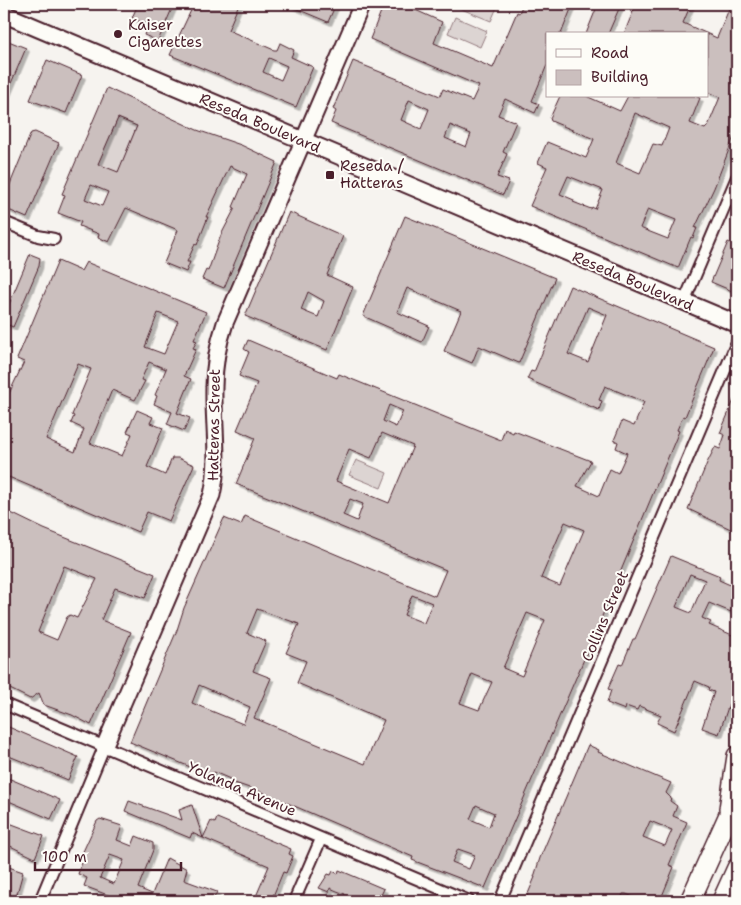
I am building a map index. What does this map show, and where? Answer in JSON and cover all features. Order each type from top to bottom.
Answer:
[{"type":"highway","points":[[727,820],[737,756]]},
{"type":"highway","points":[[690,901],[737,797]]},
{"type":"highway","points":[[722,901],[735,874]]},
{"type":"main road","name":"Reseda Boulevard","points":[[4,14],[737,324]]},
{"type":"street","name":"Hatteras Street","points":[[40,901],[209,502],[217,459],[214,388],[218,344],[228,315],[362,4]]},
{"type":"street","points":[[684,302],[737,177]]},
{"type":"street","points":[[4,222],[38,236],[54,239]]},
{"type":"street","name":"Collins Street","points":[[500,901],[737,342]]},
{"type":"street","name":"Yolanda Avenue","points":[[4,704],[469,901]]},
{"type":"street","points":[[294,901],[322,839]]},
{"type":"shaded area","points":[[461,4],[498,5],[491,21],[459,8]]},
{"type":"shaded area","points":[[455,17],[487,31],[480,47],[448,33]]},
{"type":"shaded area","points":[[118,118],[137,126],[117,176],[96,167]]},
{"type":"shaded area","points":[[356,460],[387,473],[381,488],[349,475]]},
{"type":"building","points":[[138,4],[174,4],[158,41],[144,35],[148,25],[132,18]]},
{"type":"building","points":[[194,4],[239,4],[228,30],[274,50],[277,50],[280,43],[294,50],[291,57],[313,67],[296,107],[170,55]],"holes":[[[269,58],[287,66],[281,80],[263,72]]]},
{"type":"building","points":[[285,4],[336,4],[328,22]]},
{"type":"building","points":[[384,4],[413,4],[411,8],[442,22],[434,43],[493,68],[517,12],[519,13],[523,4],[573,4],[562,32],[546,32],[546,67],[532,101],[539,104],[535,113],[505,99],[498,115],[516,122],[503,152],[507,154],[497,177],[509,181],[503,195],[331,123],[336,111],[333,109],[353,61],[440,96],[443,89],[472,101],[479,86],[370,39]],"holes":[[[409,100],[429,109],[421,129],[401,120]],[[450,125],[471,134],[466,147],[445,138]]]},
{"type":"building","points":[[598,4],[621,4],[609,32],[587,32]]},
{"type":"building","points":[[636,4],[691,4],[683,23],[703,32],[625,32]]},
{"type":"building","points":[[734,4],[737,4],[737,129],[714,188],[695,228],[697,228],[693,238],[691,237],[678,268],[530,206],[547,167],[538,163],[547,142],[586,158],[594,139],[551,121],[550,118],[559,98],[591,98],[620,111],[627,98],[700,98],[690,123],[705,129],[720,97],[708,92],[708,34],[717,38],[729,9]],"holes":[[[635,113],[669,128],[662,146],[653,144],[640,173],[616,163]],[[568,176],[603,190],[595,209],[573,202],[574,200],[560,194]],[[648,209],[676,220],[668,239],[640,228]]]},
{"type":"building","points":[[6,40],[26,48],[4,100],[4,46]]},
{"type":"building","points":[[47,60],[82,75],[66,113],[30,100]]},
{"type":"building","points":[[107,88],[197,130],[241,145],[277,162],[224,288],[202,279],[206,270],[208,271],[221,235],[235,208],[233,207],[247,174],[230,166],[206,217],[208,217],[197,245],[195,244],[187,262],[190,262],[186,272],[164,263],[178,230],[126,208],[109,242],[98,237],[99,234],[79,226],[81,222],[58,213],[65,195],[62,194]],"holes":[[[118,118],[137,126],[118,172],[98,164]],[[91,185],[108,192],[102,206],[85,199]]]},
{"type":"building","points":[[35,132],[59,143],[27,218],[4,208],[4,199],[31,133]]},
{"type":"building","points":[[289,212],[343,236],[327,275],[353,287],[327,350],[245,316]],"holes":[[[308,292],[324,301],[318,317],[301,310]]]},
{"type":"building","points":[[405,216],[555,278],[519,363],[479,346],[472,363],[444,351],[461,311],[407,288],[397,312],[429,326],[422,342],[363,316]]},
{"type":"building","points":[[728,242],[737,246],[737,293],[711,282]]},
{"type":"building","points":[[30,254],[40,258],[39,266],[13,327],[4,323],[4,316]]},
{"type":"building","points":[[58,261],[81,271],[86,262],[206,312],[194,340],[197,341],[193,348],[196,349],[184,376],[191,379],[177,413],[190,418],[184,431],[167,424],[172,412],[154,404],[157,396],[155,395],[166,369],[149,362],[141,380],[145,381],[135,400],[112,390],[90,443],[122,456],[132,434],[127,432],[137,410],[153,417],[150,423],[163,428],[147,467],[165,475],[172,458],[178,458],[194,465],[169,521],[147,512],[138,532],[4,475],[4,404],[24,362],[17,359]],"holes":[[[158,313],[178,321],[164,354],[145,347]],[[78,364],[91,369],[72,415],[74,416],[71,423],[84,429],[75,452],[46,439]]]},
{"type":"building","points":[[570,286],[714,347],[685,417],[683,416],[677,430],[679,431],[588,650],[485,888],[412,860],[413,857],[264,793],[229,781],[230,779],[214,772],[212,776],[130,742],[177,630],[184,608],[224,518],[241,525],[245,516],[435,596],[446,570],[236,484],[255,438],[237,430],[257,383],[239,376],[249,352],[244,349],[248,340],[337,378],[339,374],[501,440],[505,429],[513,433],[514,431],[591,461],[577,486],[599,496],[610,469],[618,473],[627,453],[616,448],[618,442],[614,440],[622,421],[634,426],[644,402],[605,386],[599,400],[602,401],[599,410],[527,379],[531,371],[534,372]],"holes":[[[588,307],[607,315],[588,362],[568,354]],[[389,405],[403,411],[396,427],[383,421]],[[382,433],[413,446],[389,503],[336,481],[349,449],[371,458]],[[350,499],[363,504],[357,521],[343,515]],[[565,522],[584,530],[560,586],[541,578]],[[412,595],[432,603],[424,623],[404,615]],[[257,609],[299,624],[286,653],[306,661],[297,683],[384,720],[365,764],[254,718],[271,678],[253,671],[266,641],[247,633]],[[527,613],[545,620],[522,676],[503,668]],[[472,674],[492,682],[479,710],[460,703]],[[199,685],[250,707],[243,724],[192,703]],[[476,805],[494,813],[489,827],[470,819]],[[458,849],[475,855],[469,869],[452,862]]]},
{"type":"building","points":[[737,393],[737,532],[688,509],[715,447],[720,449],[725,435],[720,433]]},
{"type":"building","points":[[11,513],[44,529],[155,574],[145,598],[115,588],[101,620],[131,632],[91,725],[72,715],[44,705],[39,693],[30,699],[4,686],[4,531]],"holes":[[[64,566],[97,579],[77,618],[70,615],[67,617],[57,640],[38,632]]]},
{"type":"building","points":[[671,556],[720,576],[719,580],[737,588],[737,597],[731,612],[709,603],[702,618],[711,622],[709,625],[737,637],[737,697],[734,706],[729,704],[719,734],[702,728],[714,692],[708,690],[709,687],[695,681],[674,731],[657,723],[661,715],[639,706],[637,710],[626,706],[625,710],[607,703],[611,690],[608,689],[619,664],[622,665],[633,639],[635,639]],"holes":[[[690,574],[705,580],[691,613],[676,607]]]},
{"type":"building","points":[[4,725],[78,757],[68,780],[4,754]]},
{"type":"building","points":[[588,745],[599,750],[598,752],[671,783],[666,793],[671,798],[670,801],[677,806],[673,816],[687,822],[669,865],[674,867],[660,901],[643,901],[623,894],[620,901],[525,901],[535,877],[540,858]],"holes":[[[650,821],[672,830],[665,846],[643,837]]]},
{"type":"building","points":[[8,778],[60,800],[51,819],[4,799],[4,788]]},
{"type":"building","points":[[129,801],[182,820],[179,810],[192,805],[203,838],[192,833],[190,838],[125,811]]},
{"type":"building","points":[[217,818],[291,849],[289,854],[293,856],[286,873],[283,872],[271,901],[254,901],[269,866],[203,838],[211,821],[215,823]]},
{"type":"building","points":[[100,819],[122,826],[117,840],[132,846],[136,836],[153,843],[153,850],[138,888],[152,894],[167,858],[187,869],[184,880],[217,892],[214,898],[211,901],[112,901],[113,897],[84,886],[87,878],[78,874],[84,857],[81,856],[97,821]],"holes":[[[110,855],[124,860],[114,884],[100,878]]]},
{"type":"building","points":[[4,821],[44,836],[35,858],[4,843]]},
{"type":"building","points":[[6,866],[23,872],[15,901],[4,901]]},
{"type":"building","points":[[339,870],[384,889],[378,901],[347,901],[343,899],[345,894],[330,888],[329,892],[319,888],[328,874],[331,875],[333,871],[338,874]]},
{"type":"place","name":"Kaiser Cigarettes","points":[[118,34]]},
{"type":"place","name":"Reseda / Hatteras","points":[[330,175]]}]
